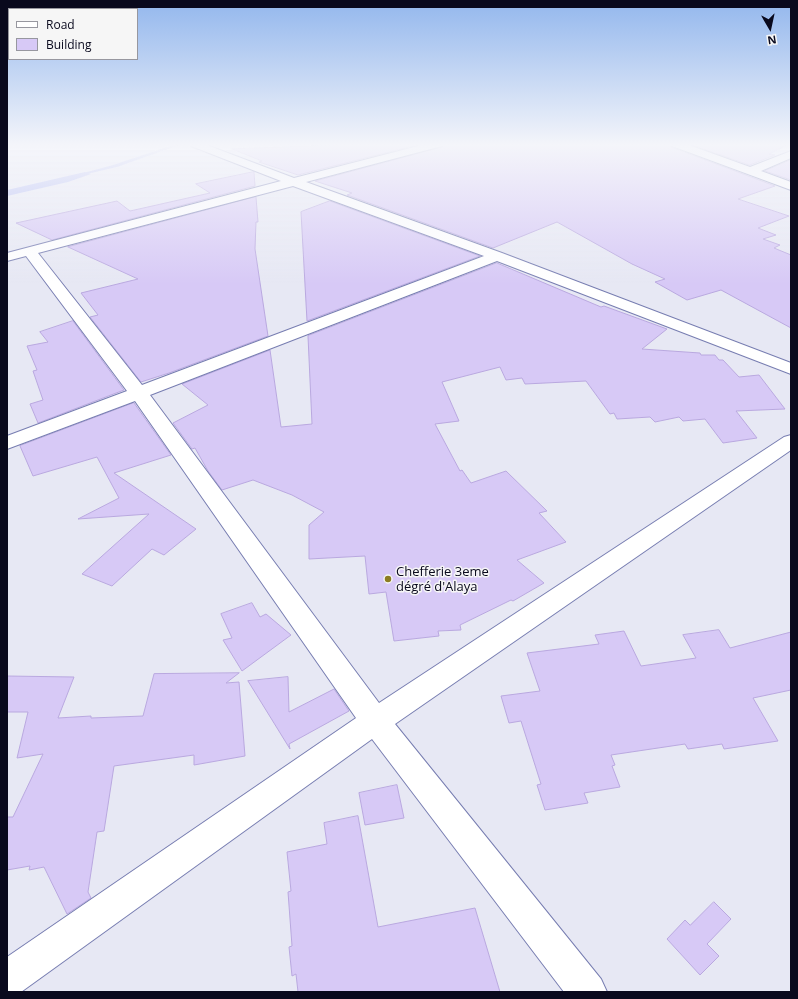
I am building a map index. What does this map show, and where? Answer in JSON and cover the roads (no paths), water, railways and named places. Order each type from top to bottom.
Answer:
[{"type":"street","points":[[254,191],[18,254],[138,392],[375,720],[588,992]]},
{"type":"street","points":[[317,191],[497,256],[791,369]]},
{"type":"street","points":[[7,443],[497,256]]},
{"type":"street","points":[[7,979],[375,720],[791,441]]},
{"type":"water","points":[[7,191],[30,191],[7,196]]},
{"type":"place","name":"Chefferie 3eme dégré d'Alaya","points":[[388,579]]}]
